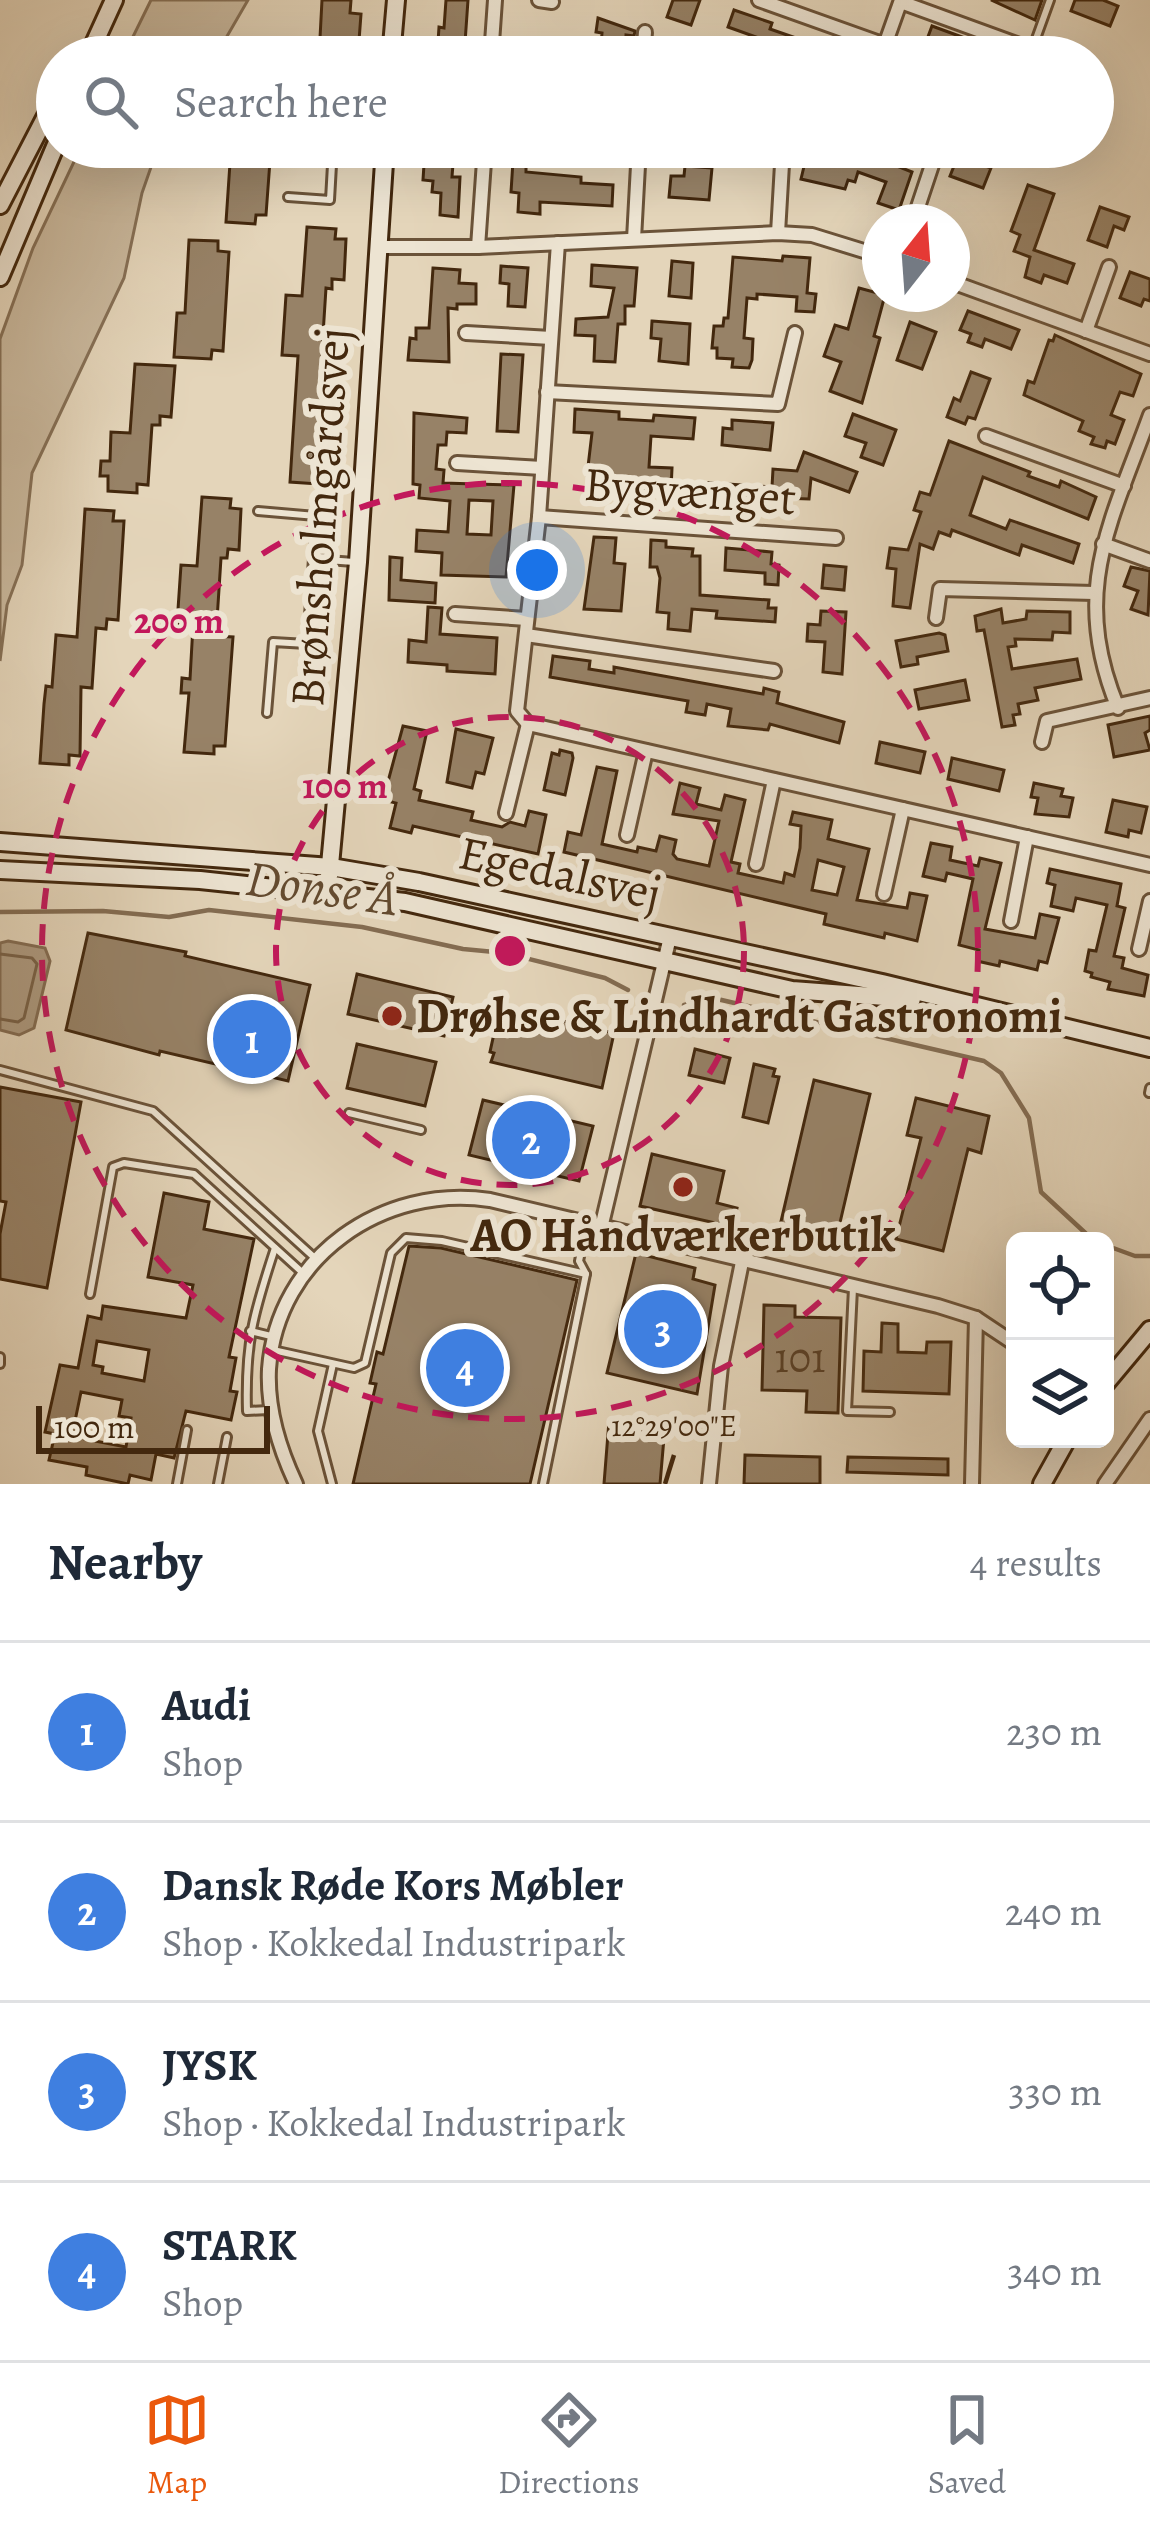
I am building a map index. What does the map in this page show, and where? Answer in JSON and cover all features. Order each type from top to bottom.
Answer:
[{"type":"street","points":[[96,36],[113,0]]},
{"type":"street","points":[[392,36],[395,0]]},
{"type":"street","points":[[492,36],[495,0]]},
{"type":"street","points":[[759,0],[860,36]]},
{"type":"street","points":[[888,36],[901,1],[995,36]]},
{"type":"street","points":[[645,32],[645,36]]},
{"type":"street","points":[[0,205],[36,136]]},
{"type":"street","points":[[1,271],[46,168]]},
{"type":"street","name":"Brønsholmgårdsvej","points":[[327,892],[358,562],[384,168]]},
{"type":"street","points":[[478,247],[484,168]]},
{"type":"street","points":[[634,239],[638,168]]},
{"type":"street","points":[[778,233],[782,168]]},
{"type":"street","points":[[919,204],[931,168]]},
{"type":"street","points":[[379,247],[778,233],[812,235],[862,250]]},
{"type":"street","name":"Bygvænget","points":[[506,813],[528,724],[517,711],[539,517],[558,243]]},
{"type":"street","points":[[1086,331],[1109,267]]},
{"type":"street","points":[[970,289],[1150,354]]},
{"type":"street","points":[[466,333],[551,338]]},
{"type":"street","name":"Bygvænget","points":[[548,392],[778,404],[794,333]]},
{"type":"street","points":[[1118,707],[1102,670],[1094,631],[1094,593],[1103,544],[1148,425]]},
{"type":"street","points":[[986,436],[1124,486]]},
{"type":"street","name":"Bygvænget","points":[[457,463],[542,468]]},
{"type":"street","name":"Bygvænget","points":[[539,517],[836,538]]},
{"type":"street","points":[[1103,544],[1150,561]]},
{"type":"street","points":[[936,618],[940,589],[1094,593]]},
{"type":"street","points":[[455,614],[527,619]]},
{"type":"street","points":[[526,635],[773,671]]},
{"type":"street","points":[[1042,742],[1047,721],[1150,698]]},
{"type":"street","points":[[528,724],[1150,865]]},
{"type":"street","points":[[627,835],[646,751]]},
{"type":"street","points":[[756,864],[774,780]]},
{"type":"street","points":[[884,894],[903,809]]},
{"type":"street","points":[[1010,921],[1027,837]]},
{"type":"street","name":"Egedalsvej","points":[[0,842],[331,867],[419,881],[1150,1048]]},
{"type":"street","name":"Egedalsvej","points":[[0,870],[200,880],[404,902],[792,990],[955,1002]]},
{"type":"street","points":[[1139,949],[1150,901]]},
{"type":"street","points":[[594,1226],[670,937]]},
{"type":"street","points":[[665,962],[680,951],[807,976],[840,974]]},
{"type":"street","points":[[296,1484],[281,1453],[272,1410],[274,1344],[293,1294],[351,1228],[389,1208],[422,1200],[468,1197],[938,1306],[976,1318],[1009,1340]]},
{"type":"street","points":[[709,1484],[721,1366],[742,1262]]},
{"type":"street","points":[[972,1484],[976,1318]]},
{"type":"street","points":[[1114,1373],[1150,1330]]},
{"type":"street","points":[[1105,1484],[1150,1419]]},
{"type":"street","points":[[1042,1484],[1062,1448]]},
{"type":"lane","points":[[1037,36],[1050,0]]},
{"type":"lane","points":[[288,197],[330,200],[332,168]]},
{"type":"lane","points":[[258,512],[316,516],[307,644],[273,642],[267,713]]},
{"type":"lane","points":[[313,559],[358,562]]},
{"type":"lane","points":[[0,1070],[153,1111],[318,1261]]},
{"type":"lane","points":[[349,1113],[421,1130]]},
{"type":"lane","points":[[90,1294],[113,1167],[124,1163],[194,1174],[306,1276]]},
{"type":"lane","points":[[543,1484],[586,1274],[579,1261],[594,1226]]},
{"type":"lane","points":[[250,1331],[334,1364],[354,1368],[365,1363],[391,1253],[406,1238],[442,1241],[586,1274]]},
{"type":"lane","points":[[272,1410],[248,1411],[246,1354],[275,1248]]},
{"type":"lane","points":[[853,1288],[847,1411],[890,1412]]},
{"type":"lane","points":[[332,1484],[318,1431],[334,1364]]},
{"type":"lane","points":[[177,1484],[187,1430]]},
{"type":"lane","points":[[218,1484],[226,1437]]},
{"type":"shaded area","points":[[151,0],[248,0],[227,36],[133,36]]},
{"type":"shaded area","points":[[71,168],[151,168],[124,278],[32,473],[22,565],[7,605],[0,661],[0,339],[33,248]]},
{"type":"water","points":[[0,943],[45,948],[50,961],[34,1028],[19,1035],[0,1030]]},
{"type":"building","points":[[322,0],[351,0],[350,13],[361,14],[359,36],[320,36]]},
{"type":"building","points":[[446,0],[468,0],[465,36],[438,36],[439,27],[444,28]]},
{"type":"building","points":[[673,0],[700,0],[691,25],[667,17]]},
{"type":"building","points":[[991,0],[1042,0],[1035,20]]},
{"type":"building","points":[[1075,0],[1103,0],[1118,6],[1110,26],[1071,11]]},
{"type":"building","points":[[734,10],[772,23],[770,29],[790,36],[753,36],[728,27]]},
{"type":"building","points":[[598,18],[635,31],[634,36],[596,32]]},
{"type":"building","points":[[932,26],[959,36],[928,36]]},
{"type":"building","points":[[230,168],[269,168],[266,215],[256,215],[255,224],[226,222]]},
{"type":"building","points":[[424,168],[453,168],[452,177],[460,177],[458,217],[440,215],[441,193],[432,192],[433,181],[423,180]]},
{"type":"building","points":[[513,168],[613,185],[612,206],[540,202],[540,214],[518,212],[519,193],[511,192]]},
{"type":"building","points":[[685,168],[712,168],[709,200],[669,197],[671,176],[684,176]]},
{"type":"building","points":[[804,168],[902,168],[912,172],[901,204],[878,203],[886,182],[858,172],[855,182],[848,180],[845,189],[801,179]]},
{"type":"building","points":[[953,168],[991,168],[983,188],[950,176]]},
{"type":"building","points":[[1028,185],[1054,194],[1034,250],[1074,264],[1067,283],[1044,275],[1041,283],[1025,277],[1030,257],[1014,251],[1020,235],[1011,231]]},
{"type":"building","points":[[1100,207],[1129,217],[1124,230],[1114,226],[1107,247],[1088,240]]},
{"type":"building","points":[[307,227],[336,229],[335,239],[346,239],[344,280],[332,279],[332,289],[326,288],[321,366],[326,367],[326,376],[336,377],[330,476],[319,475],[318,484],[290,482],[298,356],[282,355],[286,295],[302,296]]},
{"type":"building","points":[[189,240],[218,241],[218,251],[229,252],[223,351],[212,350],[211,359],[174,357],[177,313],[185,313]]},
{"type":"building","points":[[783,256],[810,258],[807,293],[816,294],[814,312],[796,311],[797,297],[757,294],[757,299],[747,298],[744,338],[753,339],[752,360],[749,368],[732,367],[733,359],[717,358],[717,348],[712,348],[714,326],[723,326],[728,318],[733,257],[782,261]]},
{"type":"building","points":[[672,261],[693,263],[691,298],[669,296]]},
{"type":"building","points":[[592,265],[637,268],[634,306],[625,306],[625,324],[618,324],[615,362],[594,361],[595,336],[575,335],[576,319],[608,317],[614,288],[591,286]]},
{"type":"building","points":[[501,266],[528,268],[525,307],[508,306],[509,284],[500,283]]},
{"type":"building","points":[[433,268],[460,270],[459,283],[476,284],[476,304],[448,308],[449,362],[408,360],[416,328],[429,328]]},
{"type":"building","points":[[1130,272],[1150,279],[1150,301],[1144,299],[1141,306],[1120,298]]},
{"type":"building","points":[[862,289],[862,312],[880,312],[874,336],[880,338],[862,403],[830,391],[841,362],[824,356],[835,325],[848,329]]},
{"type":"building","points":[[970,312],[1019,330],[1011,349],[985,339],[982,347],[968,342],[971,334],[960,330]]},
{"type":"building","points":[[652,321],[690,324],[688,364],[659,361],[661,339],[651,338]]},
{"type":"building","points":[[910,322],[936,332],[922,369],[897,360]]},
{"type":"building","points":[[1055,335],[1141,374],[1133,396],[1120,392],[1111,415],[1124,420],[1115,444],[1107,441],[1105,448],[1091,444],[1094,437],[1079,431],[1083,421],[1024,395]]},
{"type":"building","points":[[501,354],[523,355],[518,432],[497,431]]},
{"type":"building","points":[[135,364],[175,366],[171,417],[160,416],[160,425],[152,425],[148,485],[137,484],[137,493],[108,491],[108,476],[100,476],[101,461],[110,461],[111,432],[130,433]]},
{"type":"building","points":[[971,372],[990,379],[975,419],[968,417],[965,424],[947,417],[954,398],[960,401]]},
{"type":"building","points":[[575,409],[619,412],[619,419],[695,418],[693,439],[651,436],[649,467],[672,468],[671,490],[622,487],[622,497],[599,495],[601,475],[587,475],[592,433],[574,432]]},
{"type":"building","points":[[414,413],[467,418],[466,433],[447,432],[446,445],[438,445],[436,469],[444,470],[443,483],[514,485],[506,577],[441,575],[442,553],[416,551],[417,530],[448,532],[450,501],[419,498],[420,485],[413,484]],"holes":[[[469,500],[493,501],[491,535],[467,534]]]},
{"type":"building","points":[[853,414],[896,430],[883,465],[861,457],[866,443],[845,436]]},
{"type":"building","points":[[732,420],[773,423],[770,450],[722,445],[723,428],[732,429]]},
{"type":"building","points":[[949,441],[1030,472],[1028,476],[1059,487],[1061,481],[1096,497],[1088,519],[983,477],[970,515],[1006,529],[1010,520],[1079,544],[1073,563],[1022,545],[1019,555],[952,530],[950,536],[939,532],[933,549],[920,544],[910,608],[893,606],[896,569],[887,568],[890,548],[908,550],[921,512],[914,510],[920,492],[930,495]]},
{"type":"building","points":[[804,452],[857,472],[849,492],[811,478],[809,499],[781,498],[781,508],[699,501],[700,482],[772,487],[773,469],[797,471]]},
{"type":"building","points":[[202,497],[231,499],[230,508],[241,509],[239,550],[228,549],[227,558],[221,558],[216,636],[233,637],[225,746],[214,746],[214,754],[184,752],[189,693],[181,693],[182,678],[190,679],[193,625],[177,624],[181,565],[197,566]]},
{"type":"building","points":[[85,509],[114,511],[113,521],[124,521],[118,620],[107,619],[106,629],[96,628],[92,688],[81,687],[80,756],[69,755],[69,765],[40,763],[56,635],[77,637]]},
{"type":"building","points":[[594,537],[616,538],[614,563],[625,564],[621,611],[584,609]]},
{"type":"building","points":[[651,540],[666,541],[666,547],[693,549],[692,556],[700,556],[700,595],[769,600],[768,608],[776,608],[775,622],[716,618],[717,611],[692,609],[690,631],[668,629],[669,613],[657,612],[660,578],[657,567],[650,567]]},
{"type":"building","points":[[726,548],[772,552],[771,564],[779,565],[778,585],[765,584],[765,573],[725,570]]},
{"type":"building","points":[[390,557],[402,558],[401,580],[436,583],[435,603],[389,600]]},
{"type":"building","points":[[824,565],[846,567],[844,590],[822,588]]},
{"type":"building","points":[[1131,567],[1150,571],[1148,615],[1131,609],[1138,591],[1124,586]]},
{"type":"building","points":[[428,607],[442,608],[440,634],[497,638],[495,674],[408,662],[409,640],[426,642]]},
{"type":"building","points":[[1001,609],[1003,623],[1026,619],[1027,611],[1070,612],[1070,633],[1053,632],[1052,640],[1015,639],[1016,646],[1008,647],[1012,669],[1077,659],[1081,679],[1035,688],[1038,700],[1018,704],[1015,725],[1002,727],[984,630],[977,631],[975,616]]},
{"type":"building","points":[[821,611],[846,612],[842,674],[823,672],[825,642],[807,641],[808,624],[820,625]]},
{"type":"building","points":[[945,635],[948,651],[917,657],[918,664],[901,667],[896,641]]},
{"type":"building","points":[[553,656],[590,661],[589,669],[614,673],[614,667],[763,694],[764,688],[779,692],[777,703],[844,722],[839,743],[770,724],[768,730],[728,726],[731,709],[707,704],[705,715],[686,712],[688,701],[550,677]]},
{"type":"building","points":[[965,680],[969,700],[919,709],[915,690]]},
{"type":"building","points":[[1150,716],[1150,730],[1145,733],[1150,750],[1114,757],[1108,725]]},
{"type":"building","points":[[403,726],[427,731],[414,789],[421,791],[419,800],[473,812],[471,820],[502,827],[510,822],[525,826],[529,811],[546,815],[538,854],[413,826],[411,833],[390,828],[396,803],[383,800]]},
{"type":"building","points":[[456,729],[493,738],[484,774],[476,772],[472,788],[447,782]]},
{"type":"building","points":[[880,742],[925,752],[920,773],[876,763]]},
{"type":"building","points":[[560,750],[572,753],[573,758],[565,795],[544,790],[552,753],[559,755]]},
{"type":"building","points":[[952,758],[1004,770],[999,791],[948,779]]},
{"type":"building","points":[[597,767],[617,771],[602,844],[637,852],[638,847],[656,851],[660,836],[676,840],[673,854],[677,859],[709,866],[719,821],[673,814],[680,783],[700,788],[696,804],[721,810],[725,795],[745,800],[731,862],[740,864],[738,873],[783,883],[785,873],[794,876],[800,848],[801,826],[790,824],[793,812],[832,820],[828,839],[869,849],[857,900],[907,908],[910,893],[927,896],[917,941],[824,924],[826,914],[564,852],[568,832],[581,835]],"holes":[[[818,860],[844,867],[837,895],[812,890]]]},
{"type":"building","points":[[1034,783],[1063,789],[1061,796],[1073,798],[1069,817],[1035,814]]},
{"type":"building","points":[[1113,800],[1147,807],[1141,833],[1129,830],[1128,837],[1106,832]]},
{"type":"building","points":[[931,843],[952,847],[950,860],[978,866],[980,858],[1001,863],[985,929],[1035,938],[1040,914],[1059,918],[1047,963],[1039,961],[1037,970],[1000,961],[999,966],[977,961],[979,950],[959,945],[973,879],[947,873],[945,881],[923,876]]},
{"type":"building","points":[[1050,869],[1121,884],[1117,906],[1125,908],[1114,956],[1124,958],[1122,968],[1148,975],[1144,996],[1108,989],[1110,982],[1085,971],[1089,950],[1096,951],[1107,905],[1076,898],[1073,911],[1051,906],[1055,885],[1047,883]]},
{"type":"building","points":[[88,933],[186,952],[185,956],[310,985],[288,1081],[66,1030]]},
{"type":"building","points":[[357,974],[453,997],[444,1036],[348,1014]]},
{"type":"building","points":[[500,1006],[614,1033],[602,1088],[491,1062]]},
{"type":"building","points":[[357,1044],[436,1062],[425,1106],[347,1088]]},
{"type":"building","points":[[695,1049],[730,1058],[724,1083],[689,1075]]},
{"type":"building","points":[[754,1064],[775,1069],[773,1076],[779,1077],[768,1123],[743,1117]]},
{"type":"building","points":[[814,1080],[870,1094],[835,1244],[779,1230]]},
{"type":"building","points":[[0,1087],[81,1102],[47,1288],[0,1279],[6,1202],[0,1201]]},
{"type":"building","points":[[916,1098],[989,1116],[981,1153],[968,1149],[943,1251],[896,1239],[921,1138],[907,1135]]},
{"type":"building","points":[[483,1100],[593,1126],[579,1181],[469,1155]]},
{"type":"building","name":"AO Håndværkerbutik","points":[[652,1154],[724,1171],[717,1203],[737,1208],[733,1227],[640,1206]]},
{"type":"building","points":[[164,1193],[209,1202],[204,1229],[254,1239],[229,1357],[236,1358],[230,1391],[237,1392],[231,1420],[186,1411],[174,1458],[156,1454],[151,1480],[130,1475],[128,1484],[86,1475],[87,1467],[49,1460],[55,1434],[45,1432],[60,1365],[78,1368],[88,1316],[101,1319],[103,1306],[186,1318],[193,1285],[148,1277]],"holes":[[[97,1341],[149,1350],[144,1381],[102,1373],[103,1367],[93,1365]],[[81,1392],[122,1400],[119,1416],[131,1418],[126,1447],[85,1439],[88,1423],[75,1421]]]},
{"type":"building","points":[[409,1246],[441,1248],[577,1280],[530,1484],[353,1484],[376,1384],[370,1383],[377,1352],[383,1354]]},
{"type":"building","points":[[636,1253],[695,1268],[693,1279],[715,1285],[697,1394],[607,1373]]},
{"type":"building","points":[[764,1305],[795,1306],[795,1317],[841,1318],[838,1413],[806,1412],[807,1391],[762,1390]]},
{"type":"building","points":[[882,1323],[898,1324],[898,1352],[926,1353],[927,1342],[951,1342],[949,1394],[863,1391],[864,1351],[881,1352]]},
{"type":"building","points":[[609,1421],[665,1426],[660,1484],[604,1484]]},
{"type":"building","points":[[745,1455],[820,1457],[820,1484],[744,1484]]},
{"type":"building","points":[[848,1457],[948,1459],[948,1475],[847,1472]]},
{"type":"waterway","name":"Donse Å","points":[[0,912],[103,911],[169,917],[209,910],[362,927],[505,953],[605,978],[628,990]]},
{"type":"waterway","name":"Donse Å","points":[[684,1005],[713,998],[984,1061],[1001,1073],[1029,1118],[1041,1192],[1084,1232]]},
{"type":"waterway","name":"Donse Å","points":[[1114,1248],[1150,1256]]},
{"type":"place","name":"Drøhse & Lindhardt Gastronomi","points":[[392,1016]]},
{"type":"place","name":"Audi","points":[[252,1039]]},
{"type":"place","name":"Dansk Røde Kors Møbler","points":[[531,1140]]},
{"type":"place","name":"AO Håndværkerbutik","points":[[683,1187]]},
{"type":"place","name":"JYSK","points":[[663,1329]]},
{"type":"place","name":"STARK","points":[[465,1368]]}]
